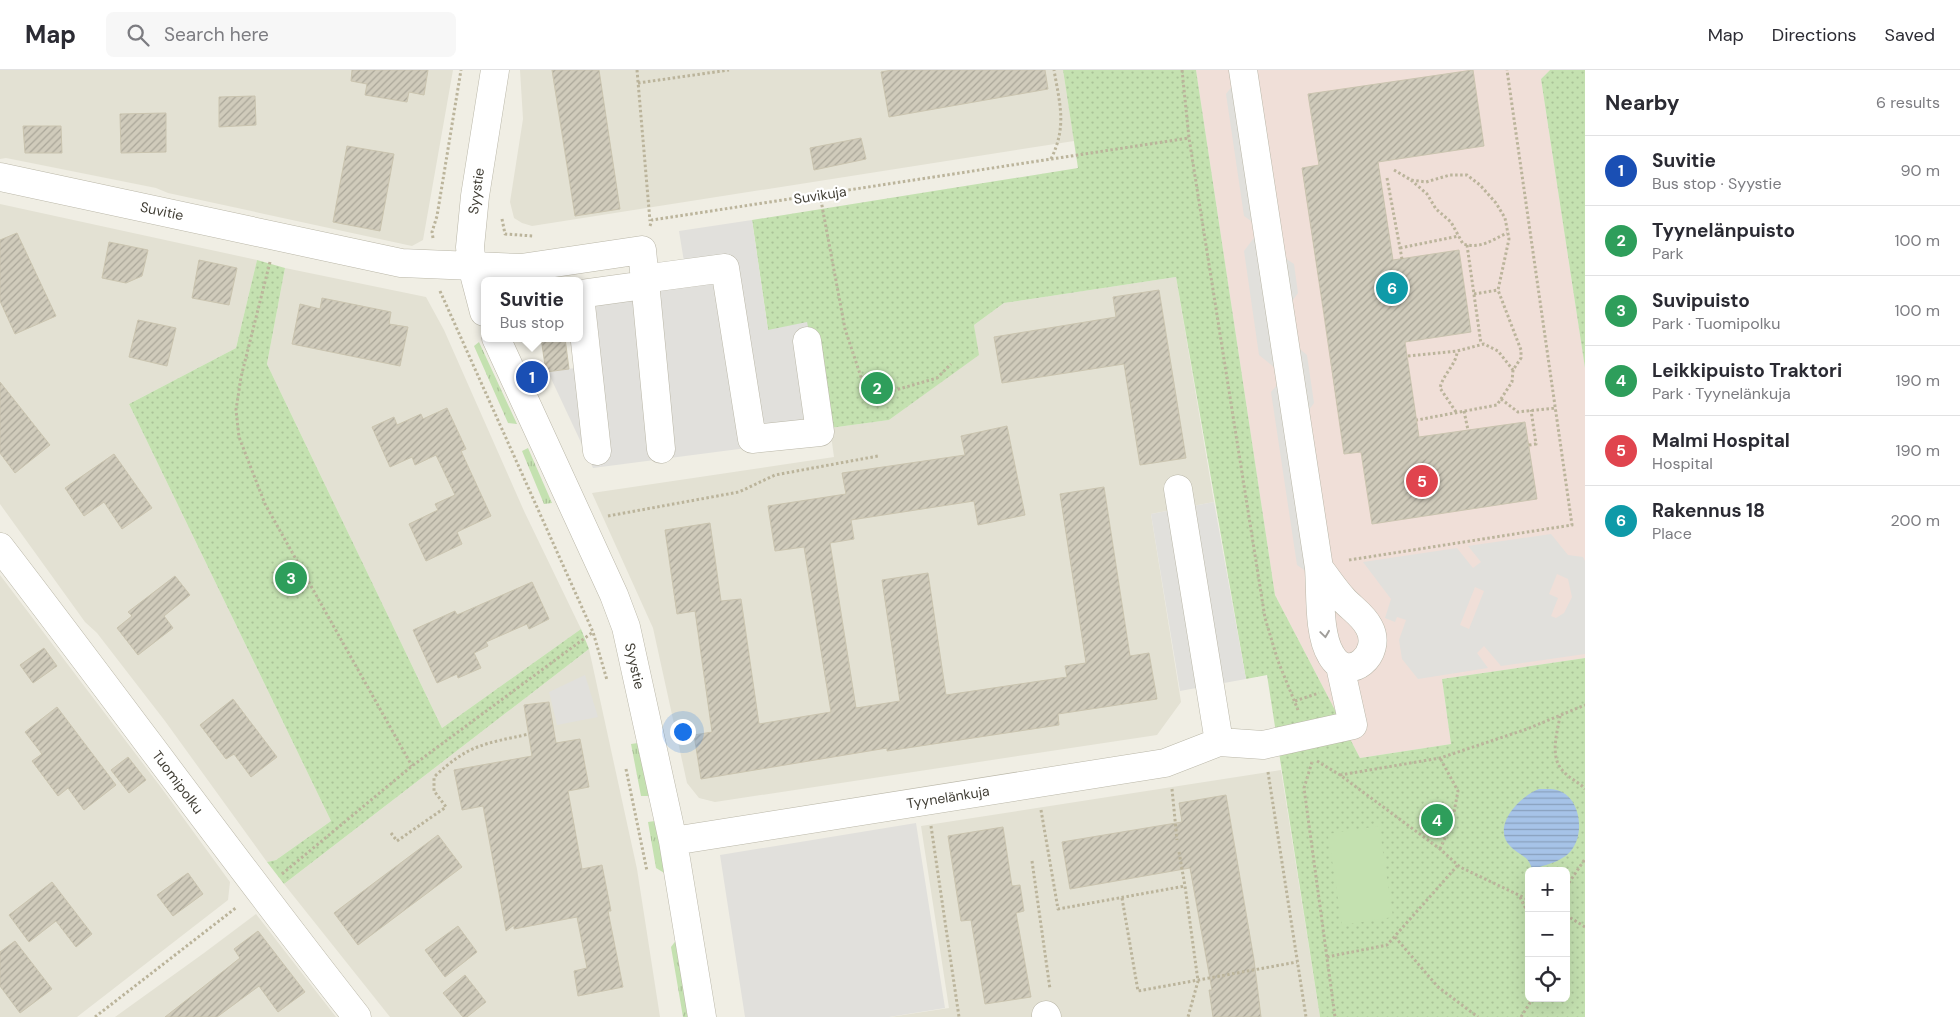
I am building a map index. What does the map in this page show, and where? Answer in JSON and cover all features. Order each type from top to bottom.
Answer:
[{"type":"street","name":"Syystie","points":[[481,300],[472,266],[470,247],[472,217],[495,70]]},
{"type":"street","points":[[1178,489],[1219,742],[1263,745],[1353,725],[1340,666],[1331,656],[1324,640],[1333,602],[1332,565],[1243,70]]},
{"type":"street","name":"Suvitie","points":[[0,177],[400,263],[472,266]]},
{"type":"street","points":[[472,266],[521,268],[642,250],[660,449]]},
{"type":"street","points":[[583,294],[726,268],[752,439],[820,432],[807,340]]},
{"type":"street","points":[[583,323],[597,451]]},
{"type":"street","name":"Syystie","points":[[498,342],[614,595],[626,627],[673,841],[702,1017]]},
{"type":"street","name":"Tuomipolku","points":[[0,547],[357,1017]]},
{"type":"street","points":[[1333,602],[1369,627],[1373,638],[1372,650],[1367,659],[1359,665],[1348,668],[1340,666]]},
{"type":"street","name":"Tyynelänkuja","points":[[673,841],[1165,763],[1219,742]]},
{"type":"path","points":[[462,70],[437,216],[432,232],[440,296],[593,632],[608,684]]},
{"type":"path","points":[[637,70],[652,220],[642,250]]},
{"type":"path","points":[[638,83],[729,70]]},
{"type":"path","points":[[1050,160],[1059,141],[1062,116],[1054,70]]},
{"type":"path","points":[[1182,70],[1189,138],[1265,618],[1278,661],[1307,735]]},
{"type":"path","points":[[1332,565],[1572,525],[1508,70]]},
{"type":"path","name":"Suvikuja","points":[[642,222],[1189,138]]},
{"type":"path","points":[[1394,170],[1411,180],[1427,194],[1436,209],[1451,222],[1463,244],[1472,247],[1492,243],[1508,233]]},
{"type":"path","points":[[1411,180],[1426,182],[1450,175],[1467,175],[1480,185],[1496,203],[1505,218],[1509,239],[1498,290],[1521,350],[1521,358],[1513,370],[1512,382],[1497,405],[1417,420]]},
{"type":"path","points":[[1386,178],[1402,259]]},
{"type":"path","points":[[820,195],[845,329],[868,398],[937,378],[951,364]]},
{"type":"path","points":[[437,216],[502,218],[505,234],[540,235]]},
{"type":"path","points":[[1400,248],[1459,236]]},
{"type":"path","points":[[1467,245],[1481,344]]},
{"type":"path","points":[[272,255],[241,377],[236,410],[239,438],[265,504],[412,766]]},
{"type":"path","points":[[1474,294],[1498,290]]},
{"type":"path","points":[[1408,356],[1457,351],[1484,344],[1498,351],[1513,370]]},
{"type":"path","points":[[1456,412],[1440,388],[1442,379],[1454,360],[1457,351]]},
{"type":"path","points":[[1501,398],[1518,412],[1555,408]]},
{"type":"path","points":[[1529,446],[1536,444],[1531,410]]},
{"type":"path","points":[[1464,411],[1468,430]]},
{"type":"path","points":[[602,516],[739,492],[775,475],[878,456]]},
{"type":"path","points":[[95,1017],[259,890],[272,883],[412,766],[593,632]]},
{"type":"path","points":[[1340,775],[1440,758],[1527,729],[1585,704]]},
{"type":"path","points":[[1560,716],[1555,752],[1557,763],[1563,772],[1585,789]]},
{"type":"path","points":[[391,834],[397,841],[446,807],[434,791],[434,777],[454,758],[479,745],[529,734]]},
{"type":"path","points":[[1263,745],[1306,1017]]},
{"type":"path","points":[[1440,758],[1458,791],[1452,823],[1440,849]]},
{"type":"path","points":[[1335,1017],[1304,788],[1313,760],[1340,775],[1440,849],[1458,866],[1525,898]]},
{"type":"path","points":[[626,766],[649,876]]},
{"type":"path","points":[[1171,787],[1177,840]]},
{"type":"path","points":[[1041,808],[1058,909],[1185,886]]},
{"type":"path","points":[[930,816],[959,1017]]},
{"type":"path","points":[[1179,852],[1198,981],[1188,1017]]},
{"type":"path","points":[[1570,881],[1585,859]]},
{"type":"path","points":[[1032,861],[1052,1003],[1047,1016]]},
{"type":"path","points":[[1327,957],[1387,945],[1458,866]]},
{"type":"path","points":[[1520,896],[1528,912]]},
{"type":"path","points":[[1122,898],[1138,991],[1297,962]]},
{"type":"path","points":[[1570,918],[1585,927]]},
{"type":"path","points":[[1395,937],[1438,986],[1478,1017]]},
{"type":"path","points":[[1521,1017],[1530,1002]]},
{"type":"shaded area","points":[[0,70],[453,70],[423,240],[412,246],[168,193],[156,188],[6,158],[0,159]]},
{"type":"shaded area","points":[[520,70],[1063,70],[1074,141],[532,226],[514,218],[510,202],[523,119]]},
{"type":"shaded area","points":[[1196,70],[1550,70],[1541,79],[1585,368],[1585,658],[1442,679],[1451,744],[1360,758],[1275,595]]},
{"type":"shaded area","points":[[1233,85],[1254,223],[1244,216],[1226,94]]},
{"type":"shaded area","points":[[0,204],[257,260],[236,348],[129,404],[331,821],[276,860],[267,862],[165,721],[97,633],[85,622],[0,504]]},
{"type":"shaded area","points":[[752,220],[768,330],[807,322],[831,437],[593,468],[548,372],[575,368],[577,342],[583,342],[583,285],[686,274],[679,231]]},
{"type":"shaded area","points":[[1256,235],[1275,368],[1259,355],[1244,251]]},
{"type":"shaded area","points":[[1282,256],[1294,264],[1298,293],[1290,304]]},
{"type":"shaded area","points":[[285,268],[426,297],[444,330],[524,511],[581,629],[442,728],[267,364]]},
{"type":"shaded area","points":[[1176,277],[1214,502],[1151,514],[1181,702],[1157,735],[715,802],[699,798],[687,783],[653,628],[592,493],[834,457],[830,428],[889,420],[978,355],[974,325],[1004,303]]},
{"type":"shaded area","points":[[1296,346],[1307,355],[1314,403],[1306,414]]},
{"type":"shaded area","points":[[1278,384],[1307,572],[1297,565],[1271,392]]},
{"type":"shaded area","points":[[1214,502],[1246,679],[1180,691],[1151,514]]},
{"type":"shaded area","points":[[1551,534],[1568,555],[1583,557],[1585,561],[1585,654],[1501,666],[1484,646],[1477,653],[1488,668],[1418,679],[1402,659],[1399,640],[1406,620],[1397,617],[1395,622],[1385,618],[1391,599],[1363,562],[1457,548],[1473,568],[1481,562],[1468,546]],"holes":[[[1557,574],[1568,579],[1572,597],[1564,613],[1556,618],[1551,616],[1558,598],[1549,594]],[[1475,587],[1484,591],[1469,629],[1460,625]]]},
{"type":"shaded area","points":[[0,575],[160,786],[230,882],[228,900],[77,1017],[0,1017]]},
{"type":"shaded area","points":[[589,649],[637,869],[660,1017],[390,1017],[284,884]]},
{"type":"shaded area","points":[[585,675],[598,717],[557,725],[549,692]]},
{"type":"shaded area","points":[[1281,770],[1320,1017],[890,1017],[949,1008],[921,826]]},
{"type":"shaded area","points":[[916,823],[945,1008],[889,1017],[745,1017],[720,855]]},
{"type":"shaded area","points":[[256,914],[336,1017],[115,1017],[204,953]]},
{"type":"green space","points":[[1063,70],[1196,70],[1275,595],[1360,758],[1451,744],[1442,679],[1585,658],[1585,1017],[1320,1017],[1267,675],[1246,679],[1176,277],[1004,303],[974,325],[979,355],[889,420],[830,428],[768,330],[752,220],[1078,168]]},
{"type":"green space","points":[[1550,70],[1585,70],[1585,368],[1541,79]]},
{"type":"green space","points":[[257,260],[285,268],[267,364],[442,728],[581,629],[589,649],[284,884],[267,862],[276,860],[331,821],[129,404],[236,348]]},
{"type":"green space","points":[[479,342],[517,424],[508,423],[474,346]]},
{"type":"green space","points":[[528,448],[552,503],[544,504],[522,451]]},
{"type":"green space","points":[[638,743],[650,796],[641,796],[631,744]]},
{"type":"green space","points":[[655,821],[666,874],[656,868],[648,822]]},
{"type":"green space","points":[[1379,826],[1393,917],[1342,925],[1328,834]]},
{"type":"green space","points":[[677,939],[689,1017],[683,1017],[671,947]]},
{"type":"water","points":[[1539,789],[1550,789],[1562,792],[1568,796],[1576,809],[1579,826],[1576,841],[1570,852],[1555,862],[1539,867],[1531,867],[1526,858],[1511,847],[1505,839],[1504,830],[1510,813],[1516,805]]},
{"type":"building","points":[[352,70],[428,70],[424,95],[409,92],[407,102],[365,95],[367,84],[351,81]]},
{"type":"building","points":[[552,70],[599,70],[620,209],[575,216]]},
{"type":"building","points":[[892,70],[1045,70],[1048,89],[889,117],[881,72]]},
{"type":"building","points":[[1473,70],[1484,146],[1378,162],[1393,260],[1459,250],[1471,332],[1405,342],[1419,437],[1525,422],[1537,499],[1372,524],[1361,452],[1344,454],[1302,168],[1319,165],[1308,94]]},
{"type":"building","points":[[255,96],[256,125],[219,127],[219,97]]},
{"type":"building","points":[[166,113],[166,152],[121,153],[120,114]]},
{"type":"building","points":[[23,126],[61,126],[62,153],[25,153]]},
{"type":"building","points":[[861,138],[866,159],[814,170],[810,148]]},
{"type":"building","points":[[347,146],[394,154],[380,231],[333,222]]},
{"type":"building","points":[[17,233],[56,316],[15,334],[0,301],[0,240]]},
{"type":"building","points":[[109,242],[148,250],[142,276],[126,283],[102,278]]},
{"type":"building","points":[[199,260],[237,268],[229,305],[192,298]]},
{"type":"building","points":[[1159,290],[1186,458],[1140,465],[1124,364],[1002,383],[994,337],[1116,317],[1113,297]]},
{"type":"building","points":[[322,298],[391,312],[389,324],[408,327],[400,366],[292,344],[300,304],[320,309]]},
{"type":"building","points":[[138,320],[176,328],[167,366],[129,357]]},
{"type":"building","points":[[542,342],[566,342],[569,369],[546,372]]},
{"type":"building","points":[[0,382],[50,445],[15,473],[0,453]]},
{"type":"building","points":[[447,408],[466,449],[461,451],[491,516],[457,532],[462,544],[426,561],[409,524],[438,510],[435,504],[455,495],[436,455],[415,465],[412,457],[390,467],[372,427],[394,417],[397,425],[421,414],[423,419]]},
{"type":"building","points":[[1007,426],[1025,515],[978,525],[974,501],[851,520],[854,539],[830,543],[856,708],[900,701],[882,580],[928,573],[946,695],[1067,677],[1065,666],[1086,663],[1060,494],[1104,487],[1130,656],[1149,653],[1157,699],[1058,714],[1059,725],[887,751],[887,748],[701,779],[694,735],[712,732],[695,611],[677,614],[665,530],[710,523],[721,601],[741,599],[759,724],[831,712],[804,547],[775,551],[768,506],[846,494],[842,473],[965,455],[961,436]]},
{"type":"building","points":[[114,454],[152,508],[122,529],[104,502],[84,516],[65,488]]},
{"type":"building","points":[[175,576],[190,595],[164,616],[173,628],[138,655],[117,628],[132,616],[128,612]]},
{"type":"building","points":[[532,582],[549,619],[529,629],[527,624],[486,642],[488,646],[474,653],[481,668],[458,678],[457,674],[437,683],[413,630],[455,611],[457,615]]},
{"type":"building","points":[[44,648],[57,666],[33,683],[20,665]]},
{"type":"building","points":[[233,699],[277,757],[251,777],[234,754],[226,759],[200,725]]},
{"type":"building","points":[[549,702],[556,743],[580,739],[589,787],[568,791],[582,869],[602,865],[611,911],[608,911],[623,987],[578,996],[574,971],[587,968],[577,917],[514,929],[514,925],[506,931],[483,806],[462,810],[454,770],[532,756],[524,705]]},
{"type":"building","points":[[57,707],[116,785],[84,810],[68,788],[58,796],[32,761],[42,754],[25,732]]},
{"type":"building","points":[[128,757],[146,780],[129,793],[111,770]]},
{"type":"building","points":[[1226,795],[1254,960],[1261,1017],[1213,1017],[1209,990],[1212,990],[1190,868],[1070,889],[1062,842],[1182,822],[1179,803]]},
{"type":"building","points":[[1003,827],[1012,886],[1020,885],[1024,911],[1016,913],[1031,997],[985,1004],[971,920],[961,921],[948,836]]},
{"type":"building","points":[[438,835],[462,867],[358,945],[334,913]]},
{"type":"building","points":[[188,873],[203,894],[173,916],[157,895]]},
{"type":"building","points":[[52,882],[92,934],[76,947],[56,921],[29,942],[9,915]]},
{"type":"building","points":[[458,926],[477,952],[445,977],[425,950]]},
{"type":"building","points":[[258,931],[305,992],[278,1012],[259,986],[217,1017],[165,1017],[240,958],[234,949]]},
{"type":"building","points":[[15,941],[52,989],[20,1013],[0,986],[0,952]]},
{"type":"building","points":[[465,975],[486,1002],[467,1017],[463,1017],[443,993]]},
{"type":"place","name":"Rakennus 18","points":[[1392,288]]},
{"type":"place","name":"Suvitie","points":[[532,377]]},
{"type":"place","name":"Tyynelänpuisto","points":[[877,388]]},
{"type":"place","name":"Malmi Hospital","points":[[1422,481]]},
{"type":"place","name":"Suvipuisto","points":[[291,578]]},
{"type":"place","name":"Leikkipuisto Traktori","points":[[1437,820]]}]
